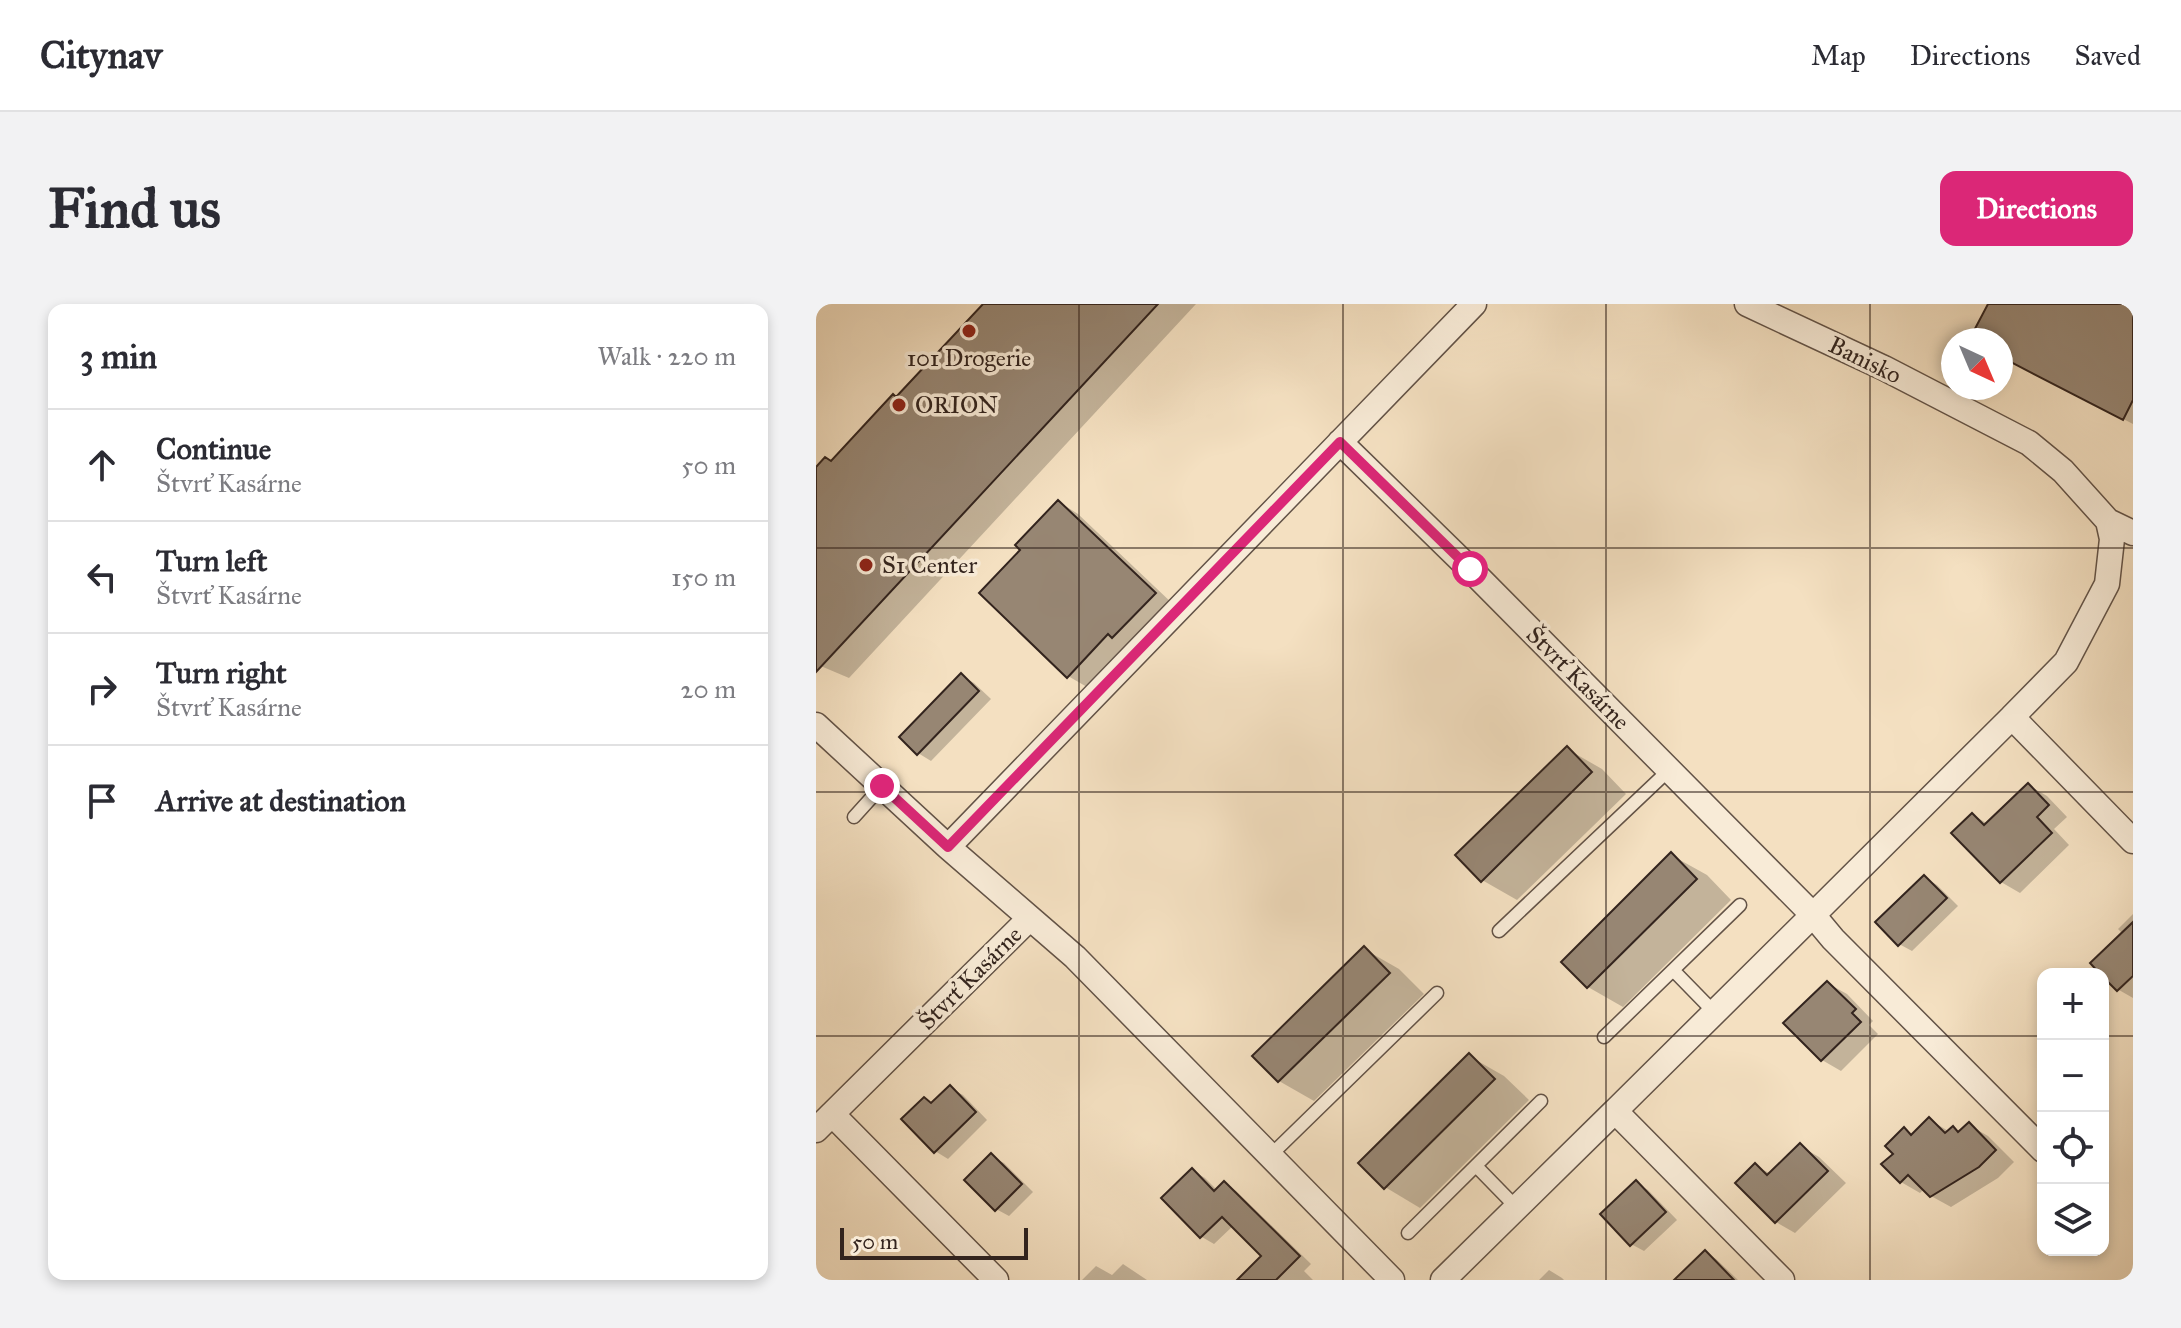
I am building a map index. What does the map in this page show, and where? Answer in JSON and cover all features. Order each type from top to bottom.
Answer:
[{"type":"street","points":[[948,847],[1474,304]]},
{"type":"street","name":"Banisko","points":[[1747,304],[1884,368],[2029,443],[2063,471],[2108,521],[2133,533]]},
{"type":"street","name":"Štvrť Kasárne","points":[[1340,442],[1470,569],[2037,1144]]},
{"type":"street","points":[[1443,1280],[2066,662],[2107,584],[2112,539],[2108,521]]},
{"type":"street","points":[[2012,717],[2133,841]]},
{"type":"street","name":"Štvrť Kasárne","points":[[816,725],[1030,918],[824,1122],[996,1280]]},
{"type":"street","points":[[1030,918],[1075,957],[1392,1280]]},
{"type":"street","points":[[1615,1111],[1782,1280]]},
{"type":"lane","points":[[1499,931],[1669,770]]},
{"type":"lane","points":[[854,817],[882,786]]},
{"type":"lane","points":[[1604,1037],[1740,905]]},
{"type":"lane","points":[[1673,970],[1714,1012]]},
{"type":"lane","points":[[1270,1156],[1437,993]]},
{"type":"lane","points":[[1408,1233],[1541,1101]]},
{"type":"lane","points":[[1476,1166],[1517,1208]]},
{"type":"building","name":"S1 Center","points":[[983,304],[1158,304],[816,672],[816,467],[825,457],[831,461]]},
{"type":"building","points":[[1988,304],[2133,304],[2133,400],[2123,420],[2013,363],[2013,328],[1975,328]]},
{"type":"building","points":[[1058,500],[1156,593],[1112,638],[1108,634],[1067,678],[979,593],[1020,550],[1015,545]]},
{"type":"building","points":[[961,673],[979,691],[917,755],[899,737]]},
{"type":"building","points":[[1567,746],[1592,772],[1481,882],[1455,855]]},
{"type":"building","points":[[2028,783],[2049,805],[2037,817],[2052,833],[2000,883],[1951,833],[1972,813],[1984,825]]},
{"type":"building","points":[[1671,852],[1697,879],[1587,988],[1561,962]]},
{"type":"building","points":[[1924,875],[1947,898],[1898,946],[1875,922]]},
{"type":"building","points":[[2133,922],[2133,976],[2117,991],[2109,983],[2109,968],[2095,968],[2090,963]]},
{"type":"building","points":[[1364,946],[1390,973],[1278,1082],[1252,1056]]},
{"type":"building","points":[[1827,981],[1856,1009],[1852,1013],[1861,1022],[1821,1061],[1783,1023]]},
{"type":"building","points":[[1469,1053],[1495,1079],[1384,1189],[1358,1163]]},
{"type":"building","points":[[950,1085],[976,1112],[934,1153],[901,1119],[924,1097],[931,1103]]},
{"type":"building","points":[[1929,1117],[1945,1133],[1953,1126],[1958,1132],[1969,1122],[1996,1150],[1979,1167],[1930,1197],[1908,1175],[1900,1183],[1881,1164],[1893,1154],[1885,1146],[1904,1127],[1911,1135]]},
{"type":"building","points":[[1800,1143],[1828,1171],[1775,1223],[1735,1183],[1755,1163],[1767,1175]]},
{"type":"building","points":[[991,1153],[1022,1184],[995,1211],[964,1180]]},
{"type":"building","points":[[1192,1168],[1214,1191],[1224,1181],[1300,1256],[1276,1280],[1237,1280],[1261,1256],[1222,1217],[1200,1238],[1161,1198]]},
{"type":"building","points":[[1636,1180],[1666,1212],[1630,1246],[1600,1214]]},
{"type":"building","points":[[1705,1250],[1734,1280],[1674,1280]]},
{"type":"place","name":"101 Drogerie","points":[[969,331]]},
{"type":"place","name":"ORION","points":[[899,405]]},
{"type":"place","name":"S1 Center","points":[[866,565]]},
{"type":"route","points":[[882,786],[948,847],[1340,442],[1470,569]]}]
